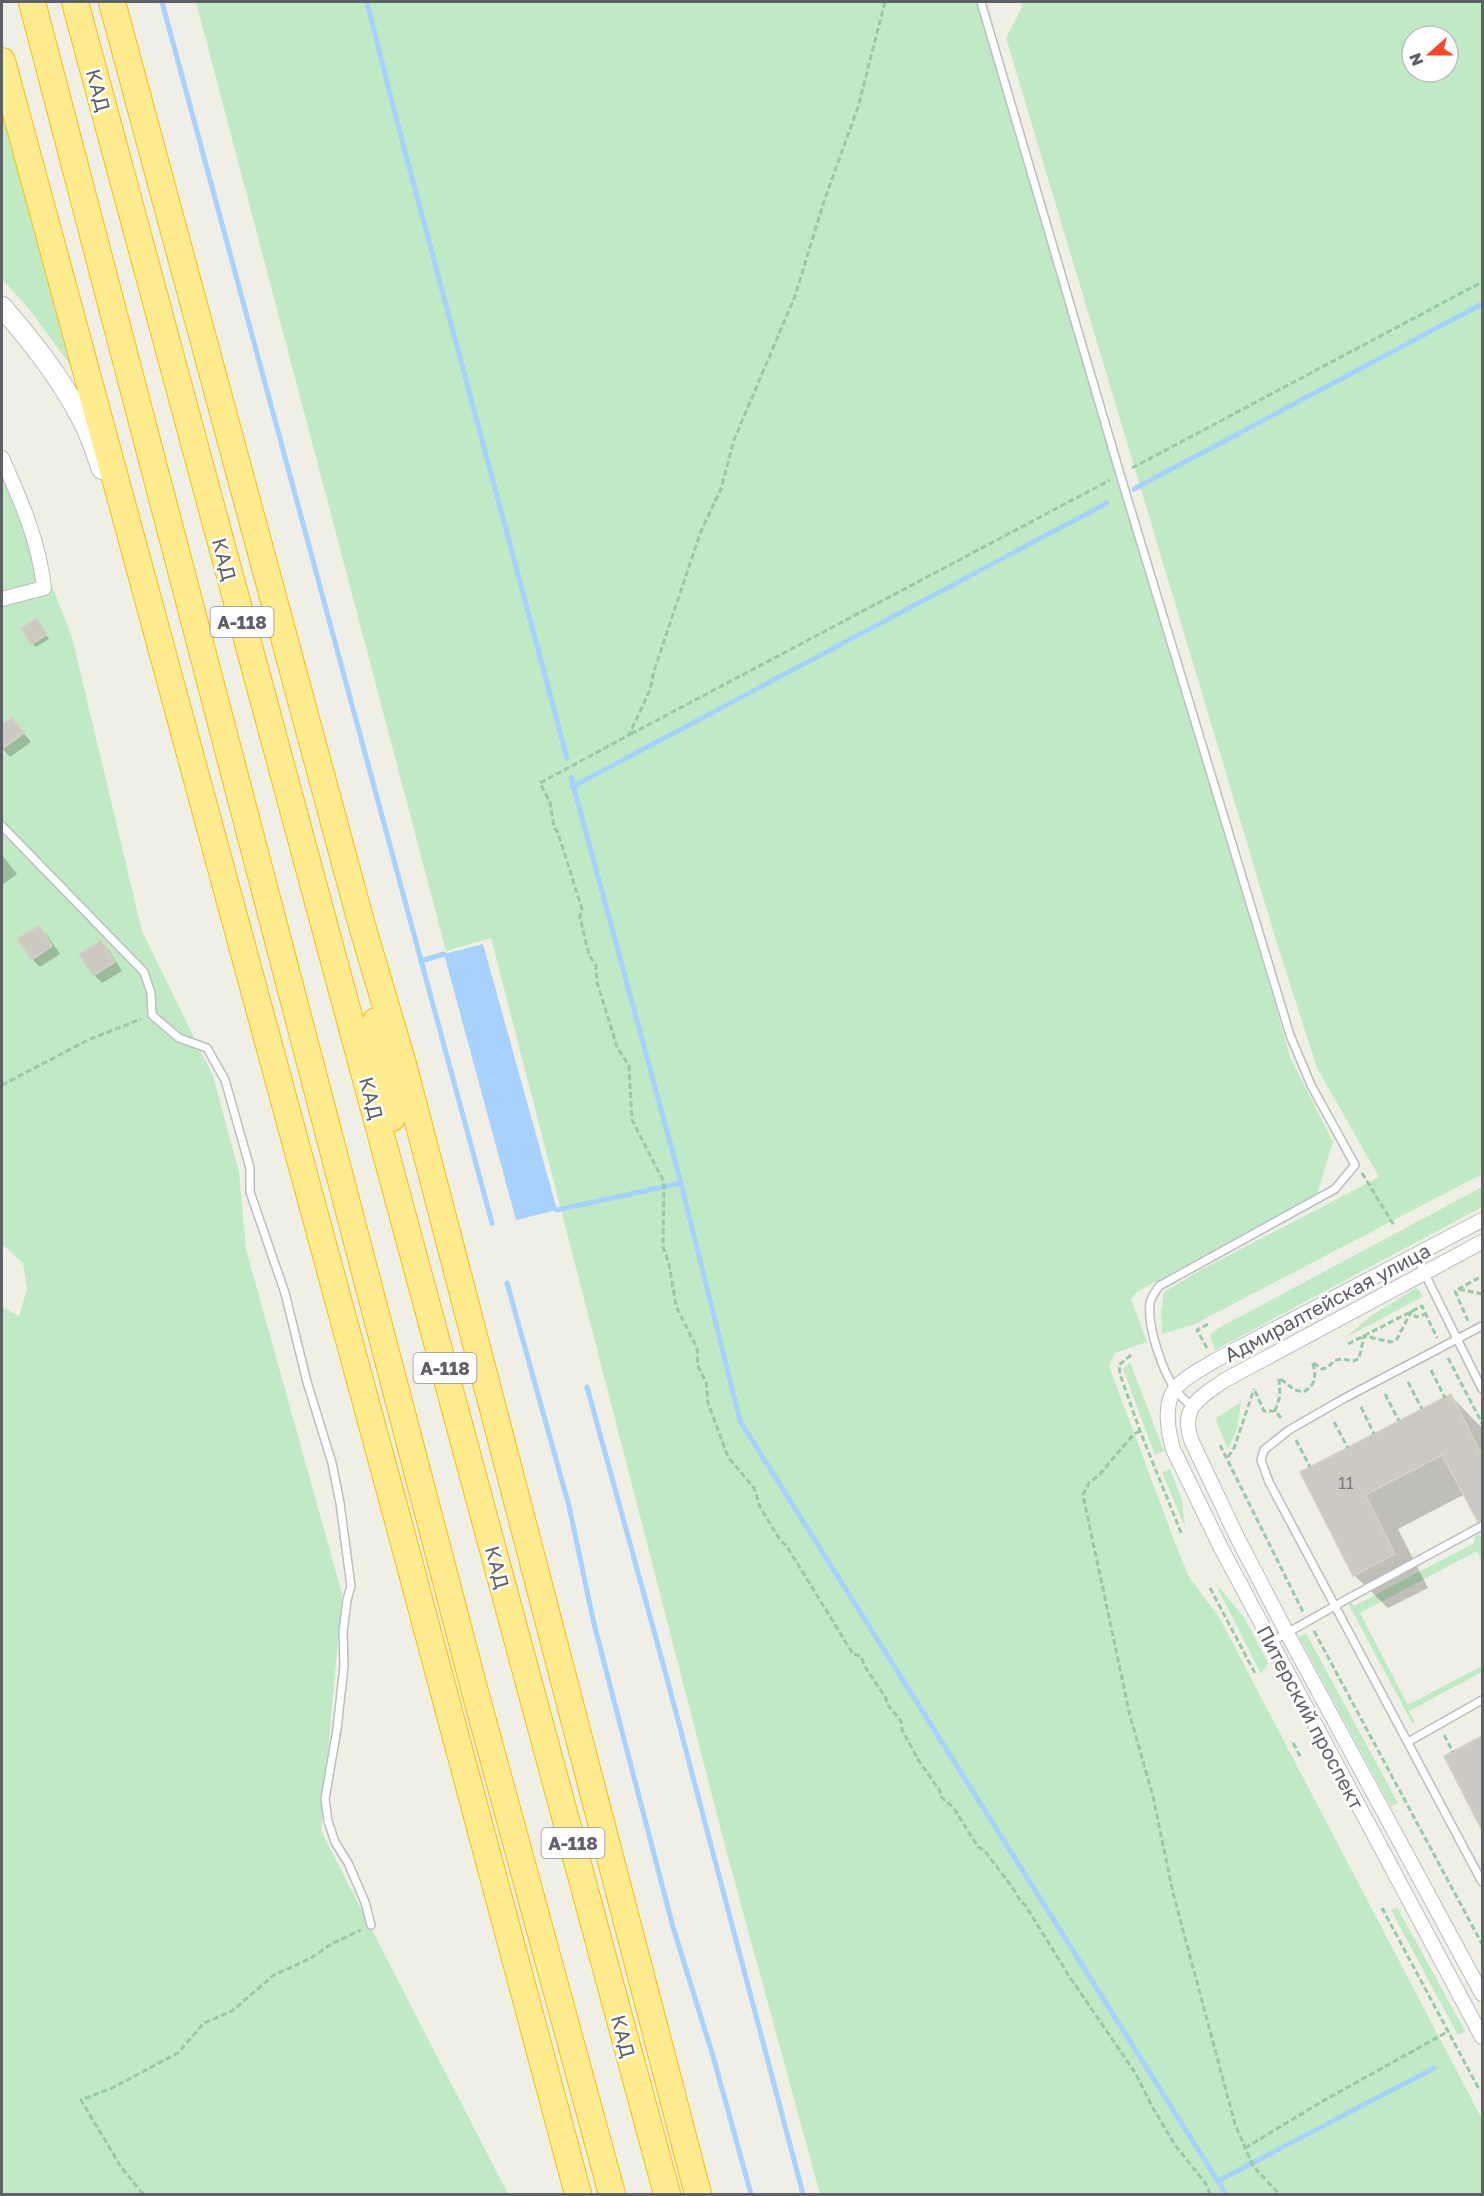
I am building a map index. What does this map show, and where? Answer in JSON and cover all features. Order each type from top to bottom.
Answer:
[{"type":"highway","name":"А-118","points":[[32,2],[474,1688],[612,2194]]},
{"type":"highway","name":"КАД","points":[[75,2],[667,2194]]},
{"type":"highway","points":[[112,2],[361,922],[403,1064],[698,2194]]},
{"type":"highway","points":[[2,61],[578,2194]]},
{"type":"highway","points":[[361,922],[411,1243]]},
{"type":"highway","points":[[474,1688],[540,2054]]},
{"type":"main road","points":[[2,307],[36,346],[58,376],[84,423],[138,565]]},
{"type":"street","points":[[2,458],[18,493],[38,552],[44,588],[2,599]]},
{"type":"street","name":"Адмиралтейская улица","points":[[1175,1389],[1214,1361],[1482,1220]]},
{"type":"street","name":"Адмиралтейская улица","points":[[1191,1406],[1206,1392],[1225,1380],[1482,1242]]},
{"type":"street","name":"Питерский проспект","points":[[1175,1389],[1168,1413],[1169,1436],[1173,1449],[1220,1546],[1482,2037]]},
{"type":"street","name":"Питерский проспект","points":[[1191,1406],[1187,1418],[1192,1442],[1237,1537],[1482,1991]]},
{"type":"lane","points":[[981,2],[1120,474],[1209,761],[1290,1035],[1311,1085],[1355,1165],[1335,1189],[1159,1286],[1150,1301],[1150,1315],[1156,1347],[1175,1389],[1191,1406]]},
{"type":"lane","points":[[2,826],[144,972],[151,993],[152,1015],[178,1038],[207,1048],[225,1080],[250,1168],[250,1192],[285,1293],[307,1382],[332,1463],[340,1503],[351,1586],[343,1632],[345,1666],[338,1730],[325,1799],[328,1821],[335,1842],[348,1863],[365,1902],[371,1925]]},
{"type":"lane","points":[[1416,1256],[1482,1389]]},
{"type":"lane","points":[[1482,1326],[1298,1425],[1264,1450],[1261,1460],[1263,1471],[1482,1882]]},
{"type":"lane","points":[[1271,1642],[1482,1526]]},
{"type":"lane","points":[[1408,1742],[1482,1700]]},
{"type":"lane","points":[[1462,2000],[1482,1991]]},
{"type":"path","points":[[629,735],[650,690],[654,671],[701,531],[721,489],[734,440],[795,296],[824,201],[858,106],[885,2]]},
{"type":"path","points":[[1210,2194],[1206,2184],[1175,2145],[1136,2074],[1082,1996],[1025,1905],[984,1850],[978,1847],[953,1807],[940,1796],[940,1791],[902,1730],[901,1721],[887,1704],[886,1698],[865,1667],[861,1656],[854,1654],[786,1545],[775,1532],[760,1507],[754,1488],[728,1457],[708,1403],[706,1382],[698,1366],[697,1348],[676,1306],[673,1294],[669,1264],[663,1247],[666,1188],[632,1120],[629,1066],[617,1047],[597,982],[596,964],[589,955],[580,917],[582,909],[558,833],[554,827],[550,802],[540,783],[1482,282]]},
{"type":"path","points":[[2,1085],[88,1040],[152,1015]]},
{"type":"path","points":[[1355,1165],[1375,1191],[1395,1227]]},
{"type":"path","points":[[1471,1327],[1455,1292],[1482,1276]]},
{"type":"path","points":[[1459,1289],[1482,1294]]},
{"type":"path","points":[[1348,1344],[1422,1306],[1439,1341]]},
{"type":"path","points":[[1412,1312],[1416,1317],[1426,1314]]},
{"type":"path","points":[[1364,1336],[1391,1342],[1397,1339],[1412,1312]]},
{"type":"path","points":[[1210,1323],[1197,1330],[1210,1353]]},
{"type":"path","points":[[1275,1411],[1280,1396],[1279,1378],[1295,1390],[1303,1392],[1315,1379],[1316,1371],[1312,1362],[1322,1369],[1327,1368],[1335,1360],[1356,1361],[1359,1359],[1364,1336]]},
{"type":"path","points":[[1131,1355],[1119,1365],[1120,1374],[1140,1431],[1182,1534]]},
{"type":"path","points":[[1449,1359],[1482,1423]]},
{"type":"path","points":[[1431,1370],[1445,1398]]},
{"type":"path","points":[[1408,1382],[1422,1409]]},
{"type":"path","points":[[1227,1458],[1234,1448],[1254,1389],[1264,1411],[1275,1411]]},
{"type":"path","points":[[1385,1394],[1399,1421]]},
{"type":"path","points":[[1361,1407],[1374,1434]]},
{"type":"path","points":[[1275,1411],[1283,1421]]},
{"type":"path","points":[[1334,1422],[1348,1448]]},
{"type":"path","points":[[1140,1431],[1134,1434],[1089,1484],[1083,1495],[1123,1683],[1153,1796],[1173,1893],[1232,2114],[1253,2166],[1279,2194]]},
{"type":"path","points":[[1296,1442],[1310,1467]]},
{"type":"path","points":[[1220,1445],[1283,1575],[1306,1616]]},
{"type":"path","points":[[1210,1588],[1256,1675]]},
{"type":"path","points":[[1312,1629],[1482,1944]]},
{"type":"path","points":[[1442,1731],[1453,1752]]},
{"type":"path","points":[[1293,1743],[1301,1758]]},
{"type":"path","points":[[1382,1908],[1480,2091]]},
{"type":"path","points":[[144,2194],[121,2168],[81,2100],[112,2088],[178,2053],[204,2023],[232,2011],[274,1975],[310,1959],[333,1943],[371,1925]]},
{"type":"path","points":[[1245,2148],[1323,2101],[1449,2031]]},
{"type":"path","points":[[1457,2046],[1464,2043]]},
{"type":"green space","points":[[196,2],[978,2],[1097,409],[1230,842],[1290,1057],[1333,1142],[1317,1194],[1137,1292],[1131,1299],[1147,1342],[1115,1353],[1109,1366],[1189,1577],[1219,1617],[1482,2119],[1482,2194],[820,2194],[724,1842],[491,938],[446,951]]},
{"type":"green space","points":[[1021,2],[1482,2],[1482,1174],[1193,1325],[1162,1334],[1161,1313],[1164,1292],[1197,1272],[1379,1177],[1317,1068],[1274,934],[1006,38],[1022,7]]},
{"type":"green space","points":[[2,90],[79,377],[30,310],[2,279]]},
{"type":"green space","points":[[2,473],[41,558],[72,637],[142,931],[213,1076],[239,1172],[246,1249],[342,1594],[321,1831],[508,2194],[2,2194],[2,1307],[19,1316],[27,1289],[23,1263],[2,1244]]},
{"type":"green space","points":[[1482,1187],[1482,1207],[1215,1350],[1210,1335],[1217,1329]]},
{"type":"green space","points":[[1416,1288],[1422,1297],[1345,1338],[1372,1315]]},
{"type":"green space","points":[[1130,1362],[1164,1451],[1155,1455],[1123,1369]]},
{"type":"green space","points":[[1241,1402],[1237,1429],[1228,1449],[1216,1418]]},
{"type":"green space","points":[[1170,1469],[1182,1500],[1185,1527],[1162,1472]]},
{"type":"green space","points":[[1480,1535],[1482,1562],[1477,1551],[1360,1613],[1408,1705],[1482,1666],[1482,1672],[1409,1711],[1415,1722],[1412,1723],[1348,1603],[1349,1599],[1354,1606],[1474,1543],[1475,1536]]},
{"type":"green space","points":[[1220,1588],[1245,1619],[1268,1663],[1261,1674],[1218,1589]]},
{"type":"green space","points":[[1306,1633],[1398,1803],[1391,1807],[1299,1637]]},
{"type":"green space","points":[[1397,1907],[1465,2031],[1458,2035],[1391,1910]]},
{"type":"water","points":[[483,944],[557,1210],[516,1220],[444,954]]},
{"type":"building","points":[[36,618],[47,634],[31,645],[21,628]]},
{"type":"building","points":[[12,717],[24,733],[2,749],[2,725]]},
{"type":"building","points":[[39,925],[52,946],[31,960],[17,939]]},
{"type":"building","points":[[101,940],[115,962],[93,976],[79,954]]},
{"type":"building","points":[[1451,1394],[1482,1455],[1482,1520],[1478,1522],[1442,1455],[1365,1495],[1395,1554],[1353,1576],[1300,1472]]},
{"type":"building","points":[[1482,1736],[1482,1831],[1444,1756]]},
{"type":"waterway","points":[[162,2],[492,1223]]},
{"type":"waterway","points":[[367,2],[567,758]]},
{"type":"waterway","points":[[1134,489],[1482,304]]},
{"type":"waterway","points":[[572,787],[1107,503]]},
{"type":"waterway","points":[[571,777],[681,1183],[740,1421],[1226,2194]]},
{"type":"waterway","points":[[421,961],[444,954]]},
{"type":"waterway","points":[[557,1210],[681,1183]]},
{"type":"waterway","points":[[507,1283],[569,1506],[594,1624],[673,1927],[713,2056],[751,2194]]},
{"type":"waterway","points":[[587,1387],[665,1671],[803,2194]]},
{"type":"waterway","points":[[1218,2181],[1434,2068]]}]
